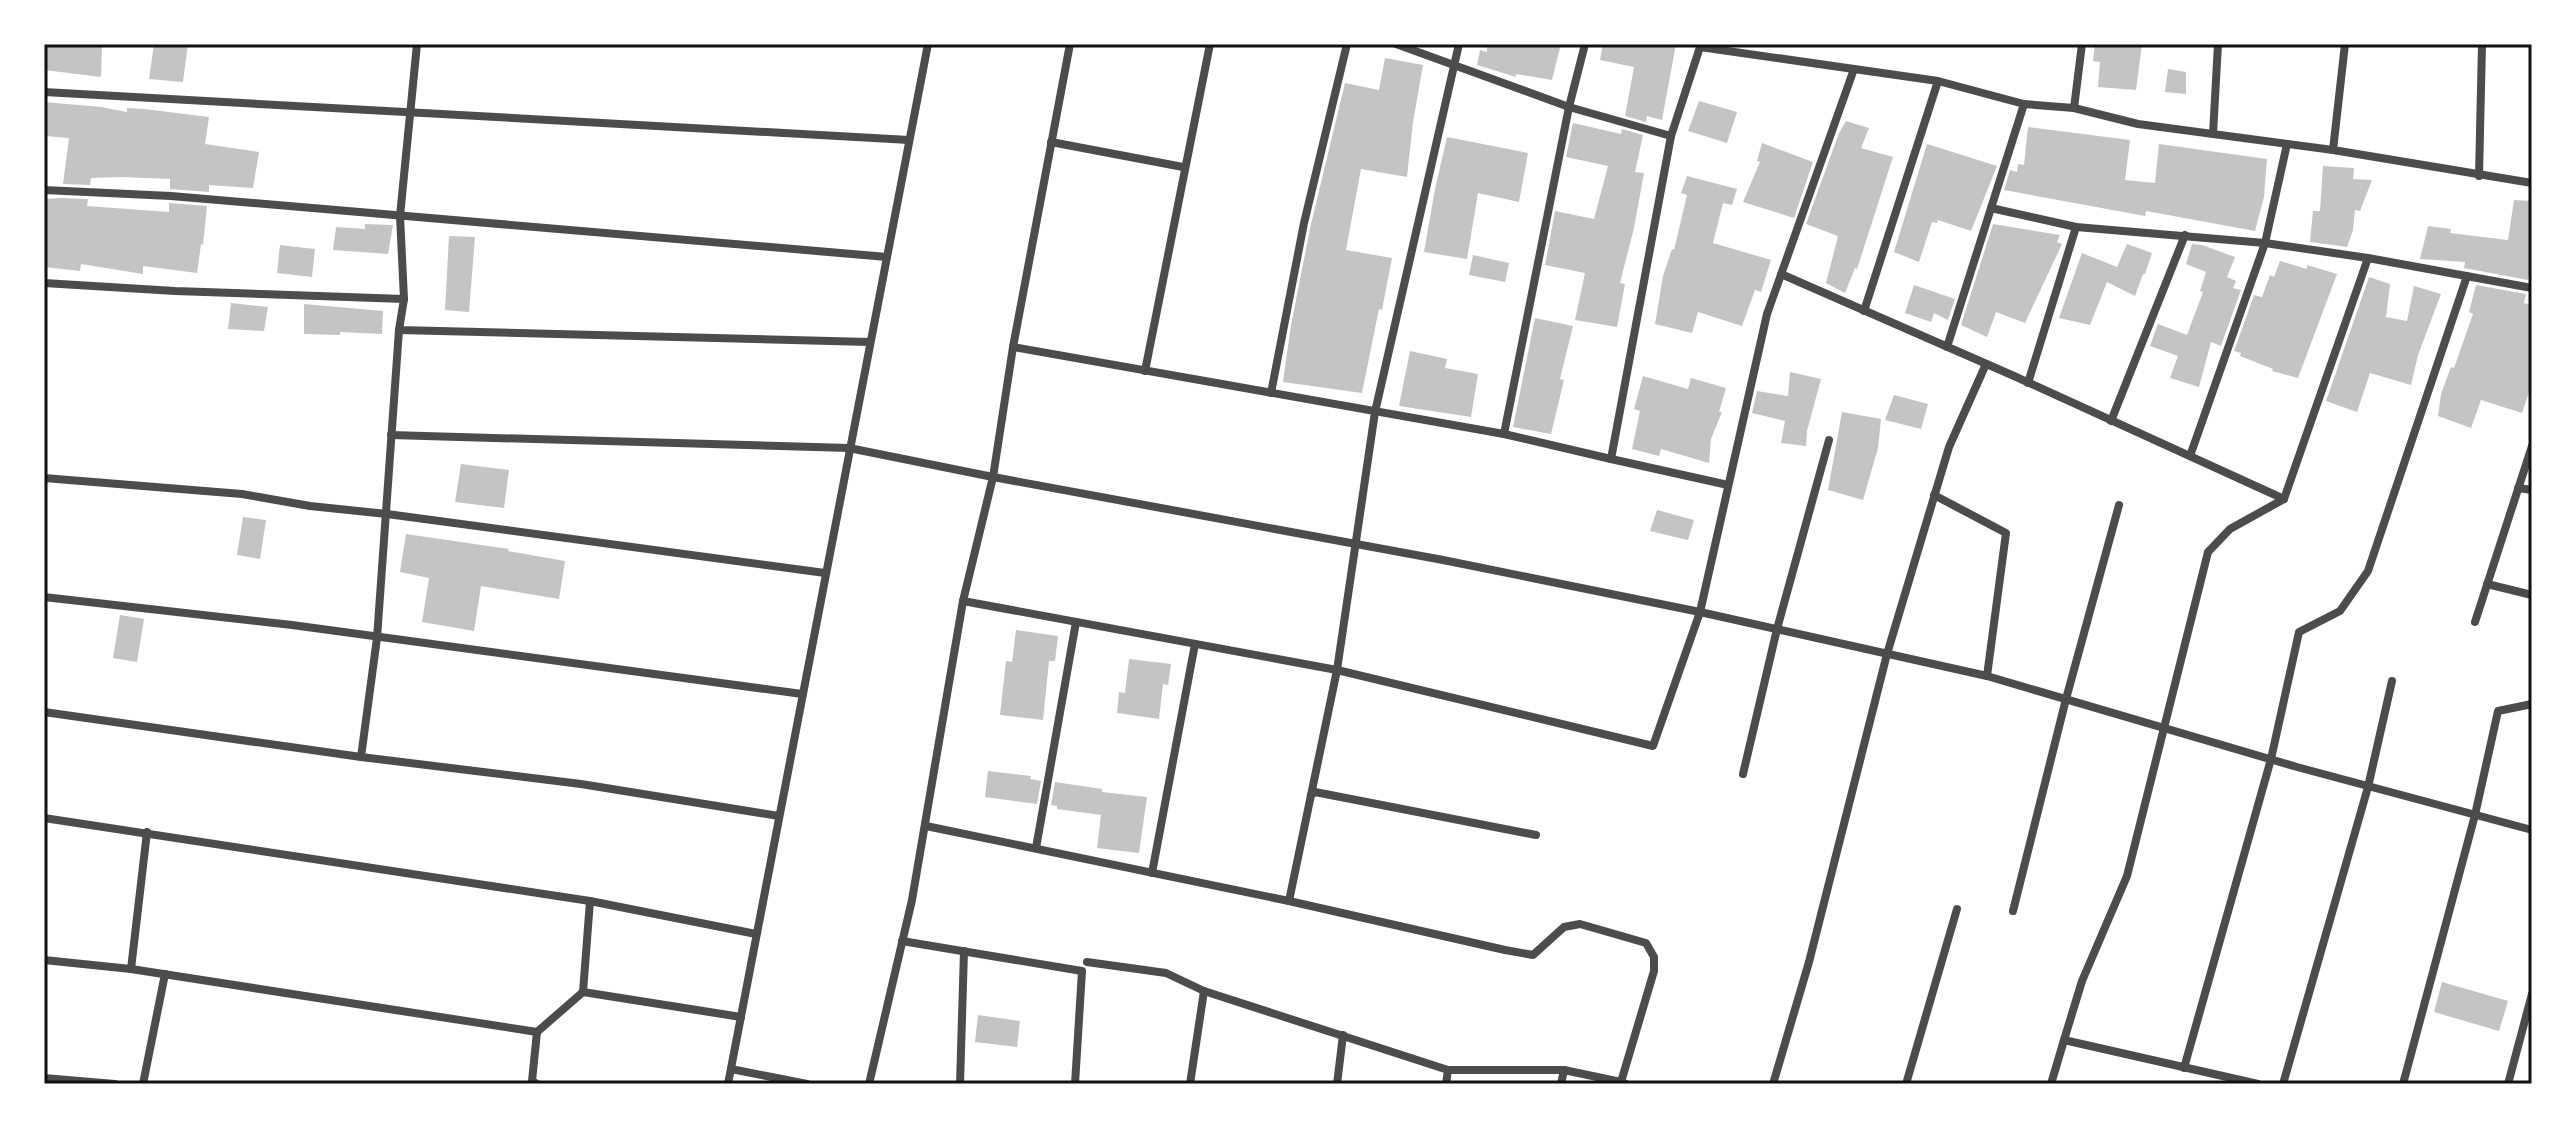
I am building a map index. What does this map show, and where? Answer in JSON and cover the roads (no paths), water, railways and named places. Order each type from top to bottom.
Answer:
[{"type":"street","points":[[361,757],[377,638],[399,330],[404,299],[400,216],[417,44]]},
{"type":"street","points":[[728,1084],[928,44]]},
{"type":"street","points":[[869,1084],[926,826],[963,601],[993,477],[1013,347],[1070,44]]},
{"type":"street","points":[[1145,371],[1183,167],[1210,44]]},
{"type":"street","points":[[1271,393],[1304,223],[1347,44]]},
{"type":"street","points":[[1396,44],[1569,107],[1671,136]]},
{"type":"street","points":[[1289,901],[1337,670],[1375,412],[1459,44]]},
{"type":"street","points":[[1504,434],[1569,107],[1585,44]]},
{"type":"street","points":[[2074,108],[2082,44]]},
{"type":"street","points":[[2213,134],[2218,44]]},
{"type":"street","points":[[2333,150],[2345,44]]},
{"type":"street","points":[[2479,176],[2482,44]]},
{"type":"street","points":[[1611,459],[1671,136],[1700,46],[1938,81],[2024,104],[2074,108],[2138,124],[2333,150],[2532,183]]},
{"type":"street","points":[[963,601],[1337,670],[1653,746],[1700,612],[1767,314],[1854,69]]},
{"type":"street","points":[[1864,311],[1938,81]]},
{"type":"street","points":[[44,92],[909,140]]},
{"type":"street","points":[[1947,347],[2024,104]]},
{"type":"street","points":[[1051,142],[1183,167]]},
{"type":"street","points":[[2190,456],[2265,243],[2287,144]]},
{"type":"street","points":[[44,190],[171,196],[887,257]]},
{"type":"street","points":[[1991,208],[2076,227],[2265,243],[2532,288]]},
{"type":"street","points":[[2028,383],[2076,227]]},
{"type":"street","points":[[2111,421],[2185,235]]},
{"type":"street","points":[[2051,1084],[2082,981],[2127,876],[2208,552],[2230,529],[2284,499],[2368,258]]},
{"type":"street","points":[[1781,274],[2284,499]]},
{"type":"street","points":[[2184,1068],[2271,759],[2299,632],[2340,611],[2368,571],[2467,276]]},
{"type":"street","points":[[44,283],[404,299]]},
{"type":"street","points":[[399,330],[870,342]]},
{"type":"street","points":[[1013,347],[1504,434],[1728,485]]},
{"type":"street","points":[[1773,1084],[1809,962],[1887,654],[1934,495],[1949,447],[1986,364]]},
{"type":"street","points":[[391,435],[849,448],[1356,543],[1700,612],[1987,676],[2271,759],[2532,830]]},
{"type":"street","points":[[1743,774],[1777,629],[1829,440]]},
{"type":"street","points":[[2475,622],[2532,446]]},
{"type":"street","points":[[44,478],[242,494],[310,506],[825,573]]},
{"type":"street","points":[[2518,488],[2532,490]]},
{"type":"street","points":[[1934,495],[2006,533],[1987,676]]},
{"type":"street","points":[[2013,911],[2119,505]]},
{"type":"street","points":[[2487,584],[2532,595]]},
{"type":"street","points":[[44,597],[292,625],[802,694]]},
{"type":"street","points":[[1036,848],[1076,622]]},
{"type":"street","points":[[1152,873],[1195,644]]},
{"type":"street","points":[[2283,1084],[2368,786],[2392,681]]},
{"type":"street","points":[[2403,1084],[2475,815],[2498,711],[2532,704]]},
{"type":"street","points":[[44,712],[361,757],[581,784],[779,816]]},
{"type":"street","points":[[1311,795],[1315,792],[1536,835]]},
{"type":"street","points":[[44,818],[590,901],[756,934]]},
{"type":"street","points":[[926,826],[1533,955],[1564,927],[1580,924],[1646,943],[1654,957],[1654,971],[1623,1083],[1564,1070],[1448,1070],[1204,991],[1166,973],[1087,962]]},
{"type":"street","points":[[131,969],[147,832]]},
{"type":"street","points":[[533,1083],[537,1032],[583,992],[590,901]]},
{"type":"street","points":[[1906,1084],[1957,909]]},
{"type":"street","points":[[902,941],[1082,971],[1075,1084]]},
{"type":"street","points":[[960,1084],[964,951]]},
{"type":"street","points":[[44,960],[131,969],[537,1032]]},
{"type":"street","points":[[143,1084],[165,974]]},
{"type":"street","points":[[1190,1084],[1204,991]]},
{"type":"street","points":[[583,992],[741,1017]]},
{"type":"street","points":[[2508,1084],[2532,994]]},
{"type":"street","points":[[1337,1084],[1343,1035]]},
{"type":"street","points":[[2064,1040],[2258,1084]]},
{"type":"street","points":[[731,1069],[807,1084]]},
{"type":"street","points":[[1446,1084],[1448,1070]]},
{"type":"street","points":[[1561,1084],[1564,1070]]},
{"type":"street","points":[[44,1078],[115,1084]]}]
